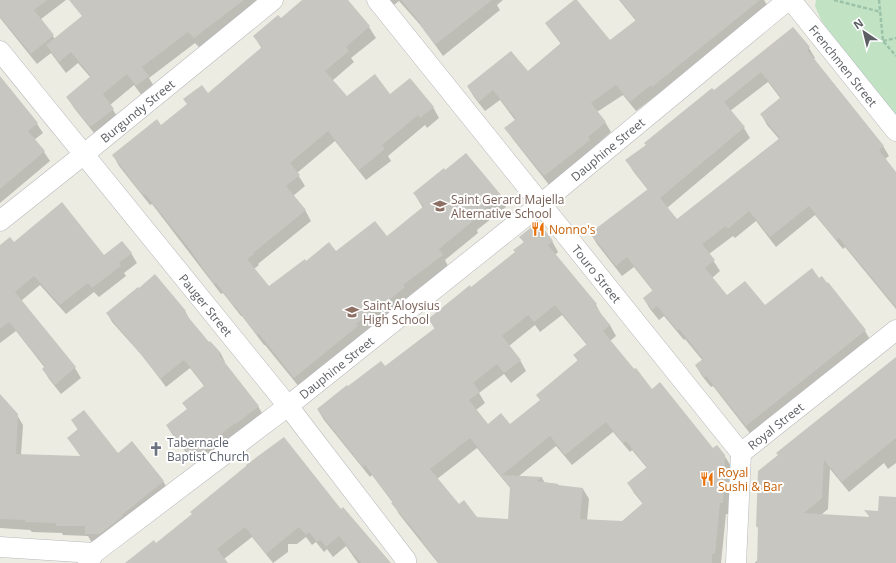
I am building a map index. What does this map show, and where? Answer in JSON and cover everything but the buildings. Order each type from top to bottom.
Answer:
[{"type":"street","name":"Burgundy Street","points":[[0,221],[273,0]]},
{"type":"street","name":"Touro Street","points":[[377,0],[741,453]]},
{"type":"street","name":"Dauphine Street","points":[[91,558],[288,406],[542,204],[789,0]]},
{"type":"street","name":"Frenchmen Street","points":[[789,0],[896,131]]},
{"type":"street","name":"Pauger Street","points":[[0,51],[288,406],[406,560],[406,563]]},
{"type":"street","name":"Royal Street","points":[[736,563],[741,453],[896,330]]},
{"type":"street","points":[[0,547],[91,558]]},
{"type":"path","points":[[834,0],[881,12]]},
{"type":"path","points":[[879,0],[883,41],[896,56]]},
{"type":"path","points":[[883,41],[896,38]]},
{"type":"green space","points":[[816,0],[896,0],[896,128],[821,20],[815,6]]},
{"type":"place","name":"Saint Gerard Majella Alternative School","points":[[440,206]]},
{"type":"place","name":"Nonno's","points":[[538,229]]},
{"type":"place","name":"Saint Aloysius High School","points":[[352,312]]},
{"type":"place","name":"Tabernacle Baptist Church","points":[[156,449]]},
{"type":"place","name":"Royal Sushi & Bar","points":[[707,479]]}]
